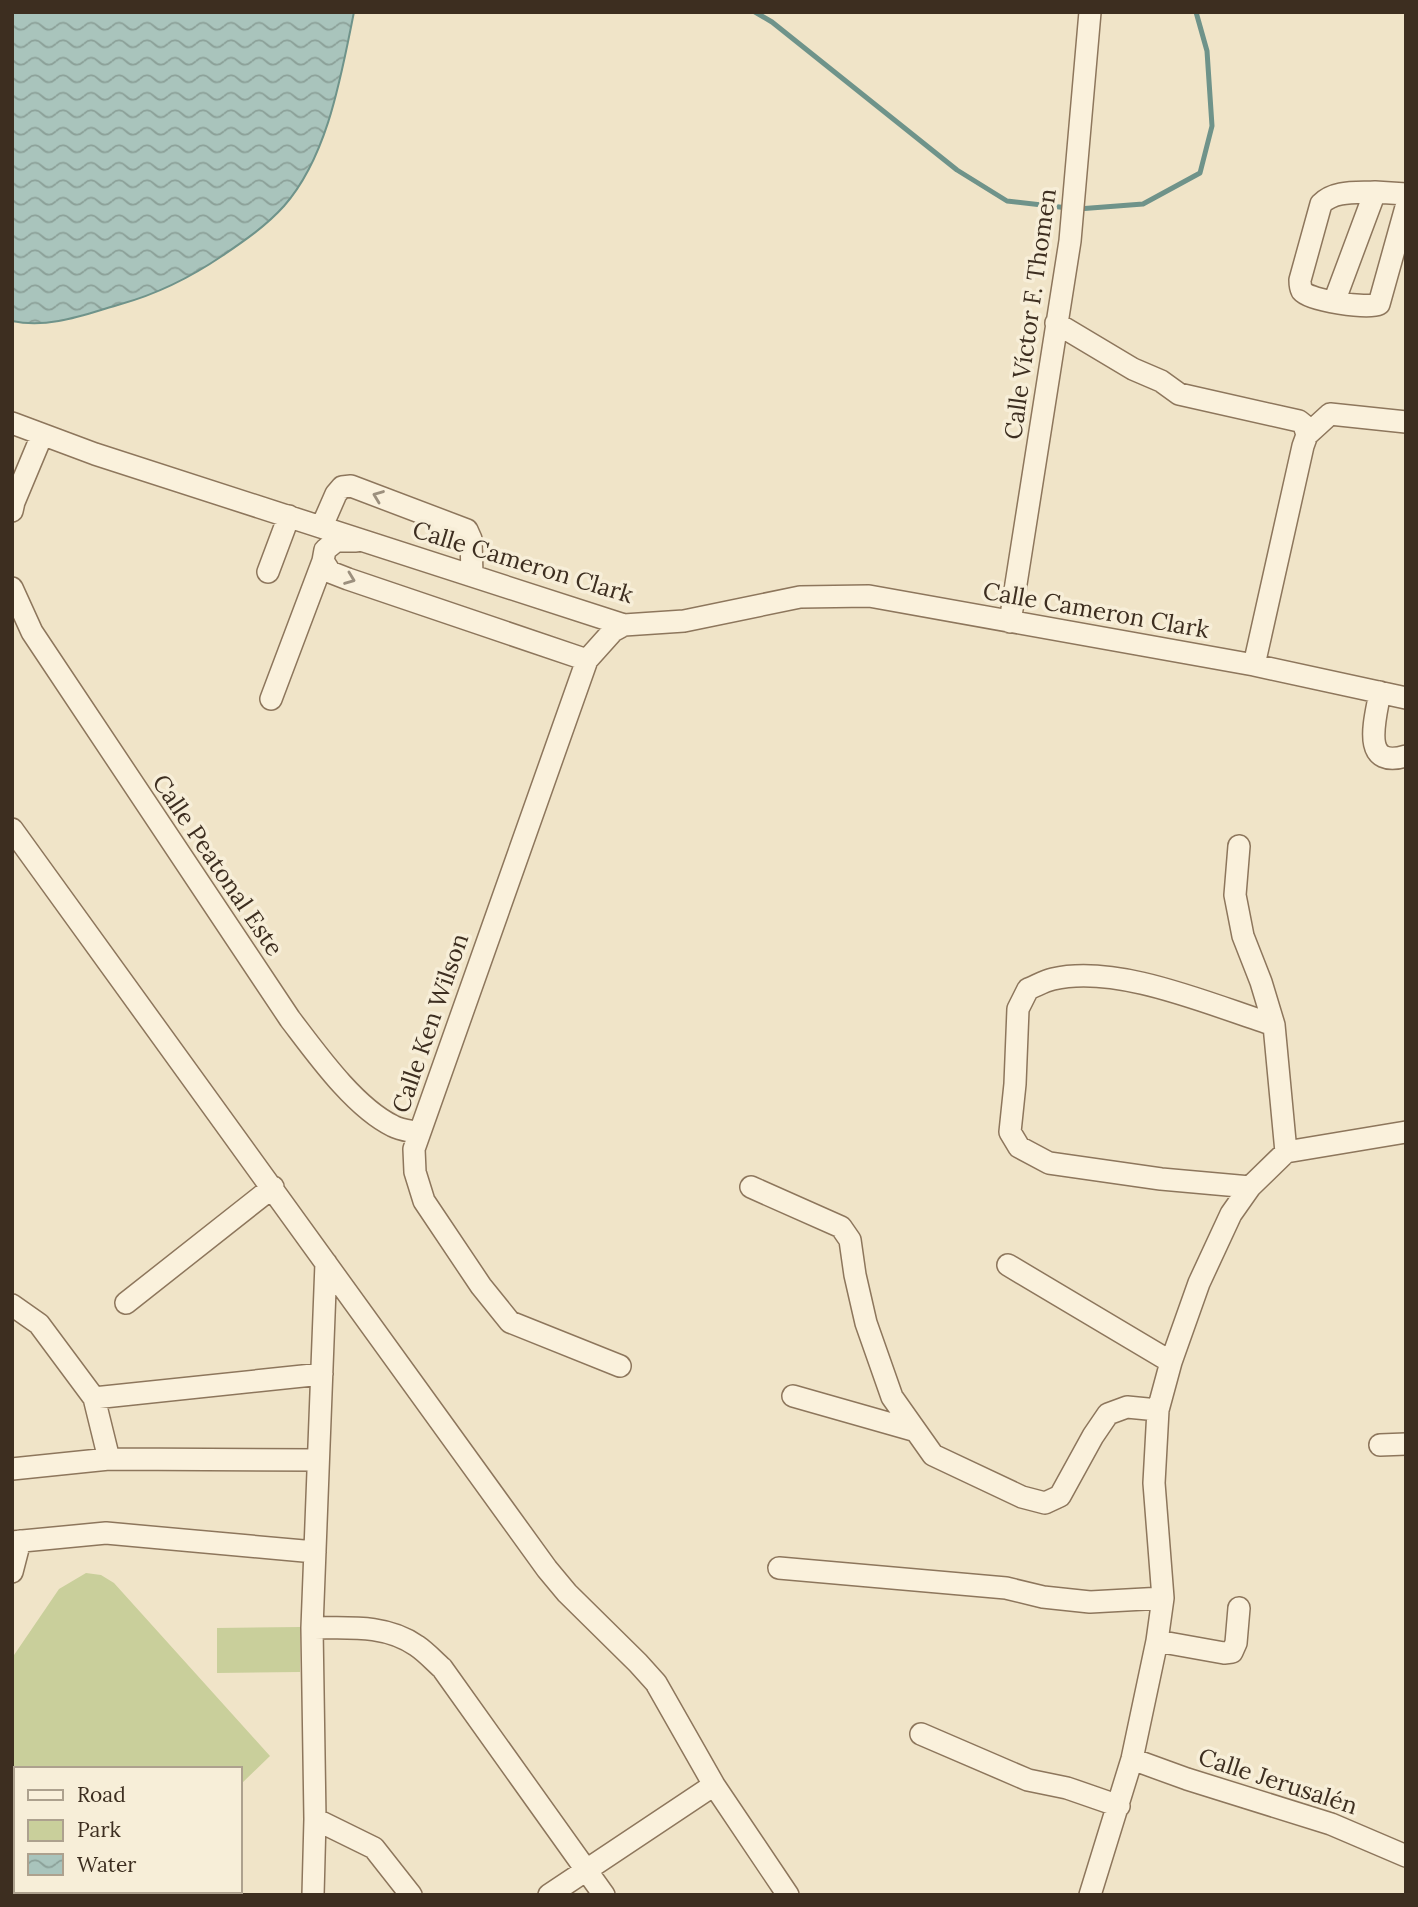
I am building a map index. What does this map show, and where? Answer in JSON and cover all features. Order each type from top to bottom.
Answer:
[{"type":"street","name":"Calle Víctor F. Thomen","points":[[1010,622],[1070,241],[1090,12]]},
{"type":"street","points":[[1406,194],[1375,192],[1327,197],[1321,204],[1300,280],[1301,290],[1305,294],[1334,302],[1371,308],[1379,304],[1406,207]]},
{"type":"street","points":[[1334,302],[1375,192]]},
{"type":"street","points":[[1056,323],[1179,394],[1299,421],[1304,425],[1307,435]]},
{"type":"street","points":[[1254,665],[1307,435],[1330,414],[1406,422]]},
{"type":"street","name":"Calle Cameron Clark","points":[[12,423],[624,625],[684,621],[800,597],[869,596],[1254,665],[1406,698]]},
{"type":"street","points":[[12,511],[42,435]]},
{"type":"street","points":[[322,526],[336,494],[342,487],[351,486],[467,530],[471,539],[472,575]]},
{"type":"street","points":[[268,572],[289,516]]},
{"type":"street","points":[[271,699],[323,562],[325,550],[336,541],[369,541]]},
{"type":"street","points":[[323,562],[330,572],[348,579],[587,660]]},
{"type":"street","name":"Calle Peatonal Este","points":[[12,588],[32,632],[290,1019],[334,1075],[367,1108],[393,1126],[419,1133]]},
{"type":"street","name":"Calle Ken Wilson","points":[[621,1366],[510,1322],[481,1286],[424,1201],[415,1172],[414,1149],[587,660],[613,631],[624,625]]},
{"type":"street","points":[[1380,692],[1373,732],[1375,748],[1389,757],[1406,756]]},
{"type":"street","points":[[12,829],[547,1569],[567,1593],[656,1683],[714,1785],[788,1895]]},
{"type":"street","points":[[1239,846],[1235,895],[1242,936],[1261,982],[1274,1025],[1286,1152]]},
{"type":"street","points":[[1250,1187],[1161,1179],[1049,1163],[1019,1147],[1010,1132],[1018,1009],[1028,989],[1053,979],[1091,976],[1141,983],[1274,1025]]},
{"type":"street","points":[[1090,1895],[1132,1759],[1157,1642],[1163,1598],[1154,1483],[1158,1410],[1171,1362],[1199,1283],[1231,1214],[1250,1187],[1286,1152],[1406,1132]]},
{"type":"street","points":[[126,1303],[273,1187]]},
{"type":"street","points":[[751,1187],[841,1227],[850,1240],[855,1275],[892,1397],[933,1455],[1022,1497],[1045,1503],[1060,1496],[1108,1414],[1127,1407],[1158,1410]]},
{"type":"street","points":[[313,1895],[315,1819],[312,1628],[326,1263]]},
{"type":"street","points":[[1008,1265],[1171,1362]]},
{"type":"street","points":[[12,1305],[39,1324],[94,1398],[109,1459]]},
{"type":"street","points":[[94,1398],[322,1374]]},
{"type":"street","points":[[793,1396],[916,1431]]},
{"type":"street","points":[[1380,1445],[1406,1444]]},
{"type":"street","points":[[12,1469],[109,1459],[318,1460]]},
{"type":"street","points":[[12,1573],[16,1541],[106,1533],[315,1552]]},
{"type":"street","points":[[779,1567],[1006,1588],[1043,1597],[1090,1602],[1163,1598]]},
{"type":"street","points":[[1157,1642],[1232,1652],[1236,1643],[1239,1608]]},
{"type":"street","points":[[312,1628],[367,1628],[389,1632],[417,1646],[442,1668],[604,1895]]},
{"type":"street","points":[[921,1734],[1028,1780],[1067,1788],[1119,1806]]},
{"type":"street","name":"Calle Jerusalén","points":[[1132,1759],[1331,1824],[1406,1856]]},
{"type":"street","points":[[549,1895],[714,1785]]},
{"type":"street","points":[[315,1819],[374,1848],[411,1895]]},
{"type":"green space","points":[[86,1573],[101,1575],[114,1583],[270,1756],[242,1783],[242,1767],[14,1767],[14,1783],[12,1782],[12,1658],[59,1589]]},
{"type":"green space","points":[[300,1627],[300,1672],[217,1673],[217,1628]]},
{"type":"water","points":[[12,12],[354,12],[338,88],[322,140],[299,186],[277,213],[222,256],[148,295],[68,319],[26,323],[12,321]]},
{"type":"waterway","points":[[755,12],[772,22],[957,170],[1007,201],[1068,208]]},
{"type":"waterway","points":[[1078,209],[1143,204],[1200,173],[1212,126],[1207,51],[1196,12]]}]
